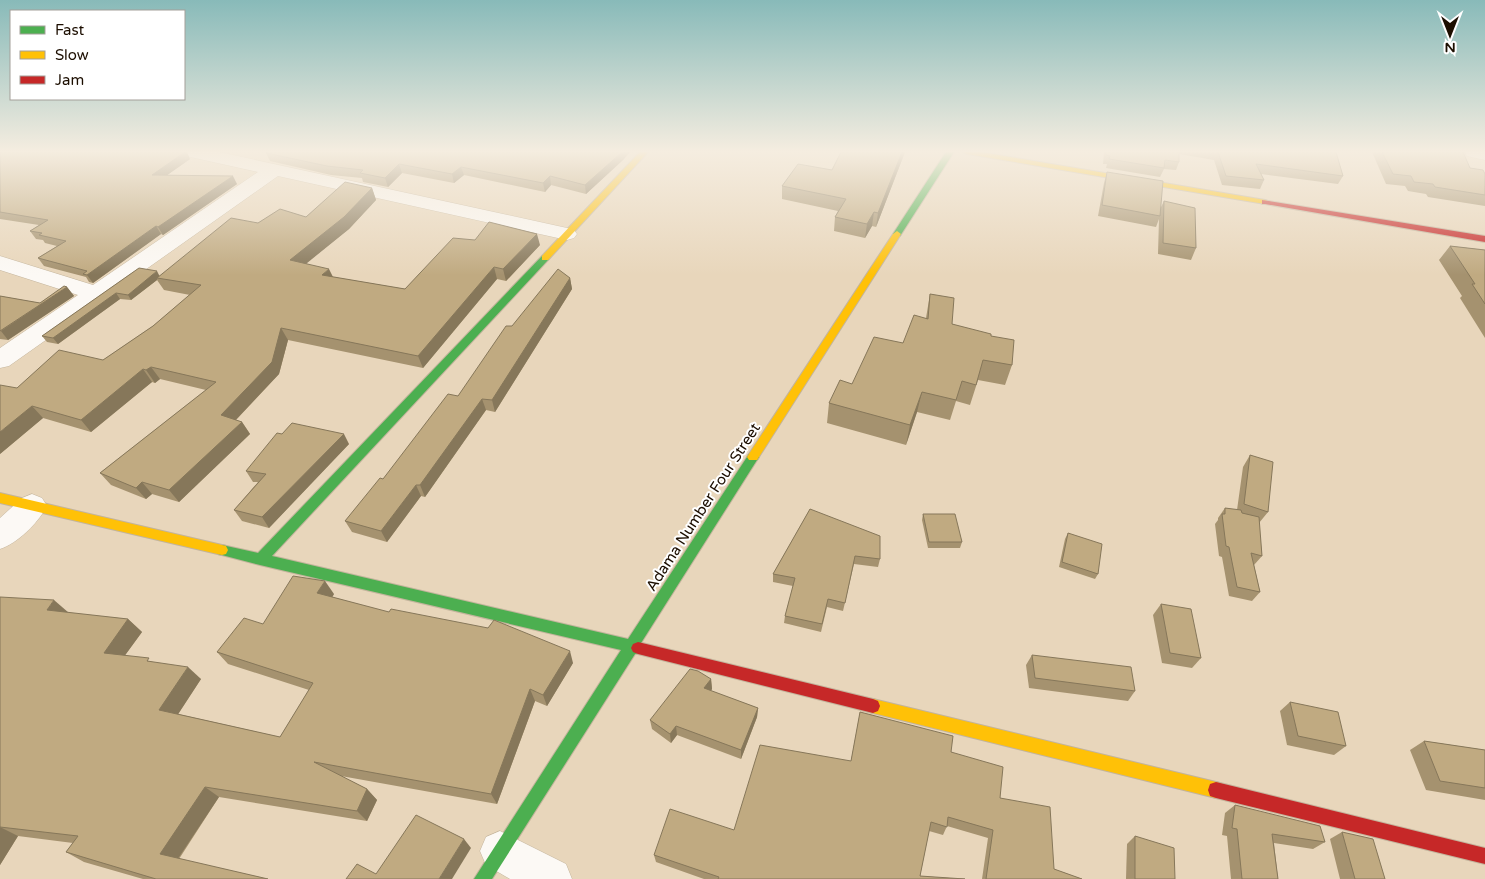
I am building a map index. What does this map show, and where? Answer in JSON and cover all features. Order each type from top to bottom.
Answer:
[{"type":"street","points":[[0,360],[241,193]]},
{"type":"street","points":[[380,193],[568,234]]},
{"type":"street","points":[[260,560],[606,193]]},
{"type":"street","name":"Adama Number Four Street","points":[[491,865],[924,193]]},
{"type":"street","points":[[1211,193],[1485,239]]},
{"type":"street","points":[[0,263],[96,293]]},
{"type":"street","points":[[0,498],[631,646],[1485,856]]},
{"type":"street","points":[[0,537],[32,506]]},
{"type":"street","points":[[491,865],[551,879]]},
{"type":"building","points":[[0,193],[208,193],[158,227],[156,226],[87,275],[83,274],[87,271],[38,258],[66,241],[30,231],[48,220],[0,212]]},
{"type":"building","points":[[333,193],[367,193],[344,217],[290,260],[329,269],[322,275],[405,289],[453,238],[475,240],[489,222],[537,234],[503,269],[494,267],[418,356],[281,328],[272,362],[221,415],[242,422],[169,490],[142,482],[136,488],[100,473],[216,382],[151,367],[146,370],[143,369],[81,420],[32,406],[0,432],[0,385],[17,388],[59,350],[103,360],[153,326],[201,285],[157,278],[231,218],[258,223],[280,209],[306,217]]},
{"type":"building","points":[[817,193],[886,193],[878,213],[874,212],[867,224],[835,217],[846,199]]},
{"type":"building","points":[[1104,193],[1162,193],[1160,216],[1102,205]]},
{"type":"building","points":[[1164,201],[1195,208],[1196,248],[1163,243]]},
{"type":"building","points":[[1450,246],[1485,250],[1485,304],[1472,284],[1475,284]]},
{"type":"building","points":[[139,268],[157,271],[128,295],[116,293],[53,338],[42,336]]},
{"type":"building","points":[[558,269],[570,278],[492,400],[482,399],[420,485],[416,485],[381,531],[345,521],[380,478],[383,479],[448,394],[458,396],[506,326],[512,326]]},
{"type":"building","points":[[64,286],[67,287],[0,331],[0,296],[40,303]]},
{"type":"building","points":[[930,294],[954,298],[952,324],[991,334],[991,336],[1014,340],[1012,365],[983,360],[976,385],[962,381],[956,400],[922,392],[910,425],[829,403],[840,380],[852,384],[874,337],[903,343],[914,315],[928,319]]},
{"type":"building","points":[[292,423],[344,434],[262,517],[234,510],[266,474],[246,471],[277,433],[282,434]]},
{"type":"building","points":[[1250,455],[1273,462],[1268,512],[1244,504]]},
{"type":"building","points":[[1225,508],[1241,510],[1242,513],[1259,517],[1262,556],[1251,553],[1260,592],[1237,587],[1229,547],[1226,546],[1222,514],[1225,514]]},
{"type":"building","points":[[810,509],[880,536],[880,559],[855,556],[845,603],[828,599],[822,624],[785,616],[795,578],[773,574]]},
{"type":"building","points":[[923,514],[955,514],[962,542],[929,542]]},
{"type":"building","points":[[1068,533],[1102,544],[1098,574],[1062,562]]},
{"type":"building","points":[[293,576],[325,581],[317,593],[389,612],[391,609],[488,628],[494,620],[570,651],[543,695],[530,689],[491,794],[314,762],[367,789],[357,811],[205,787],[160,854],[268,879],[156,879],[66,852],[78,836],[0,827],[0,597],[54,600],[47,610],[128,619],[104,653],[149,658],[147,661],[188,667],[159,710],[280,737],[313,683],[217,652],[244,618],[263,624]]},
{"type":"building","points":[[1161,604],[1191,609],[1201,658],[1170,653]]},
{"type":"building","points":[[1032,655],[1131,667],[1135,691],[1035,678]]},
{"type":"building","points":[[690,669],[698,671],[711,679],[704,688],[758,708],[741,750],[676,726],[670,734],[650,720]]},
{"type":"building","points":[[1290,702],[1338,712],[1346,746],[1298,736]]},
{"type":"building","points":[[860,712],[953,736],[951,752],[1003,767],[1000,798],[1050,807],[1054,869],[1082,879],[986,879],[993,830],[948,817],[947,827],[931,822],[920,876],[965,879],[718,879],[719,877],[654,855],[670,809],[734,830],[760,745],[851,761]]},
{"type":"building","points":[[1424,741],[1485,750],[1485,788],[1440,781]]},
{"type":"building","points":[[1235,805],[1320,826],[1325,842],[1272,834],[1278,879],[1242,879],[1237,829],[1232,828]]},
{"type":"building","points":[[416,815],[464,839],[439,879],[346,879],[357,864],[376,874]]},
{"type":"building","points":[[1342,832],[1373,839],[1385,879],[1355,879]]},
{"type":"building","points":[[1135,836],[1174,848],[1175,879],[1135,879]]},
{"type":"traffic: fast","points":[[897,234],[923,193]]},
{"type":"traffic: fast","points":[[260,560],[545,258]]},
{"type":"traffic: fast","points":[[482,879],[753,457]]},
{"type":"traffic: fast","points":[[222,550],[638,648]]},
{"type":"traffic: slow","points":[[545,258],[606,193]]},
{"type":"traffic: slow","points":[[1211,193],[1265,202]]},
{"type":"traffic: slow","points":[[753,457],[897,234]]},
{"type":"traffic: slow","points":[[0,498],[222,550]]},
{"type":"traffic: slow","points":[[873,706],[1216,790]]},
{"type":"traffic: jam","points":[[1265,202],[1485,239]]},
{"type":"traffic: jam","points":[[638,648],[873,706]]},
{"type":"traffic: jam","points":[[1216,790],[1485,856]]}]
